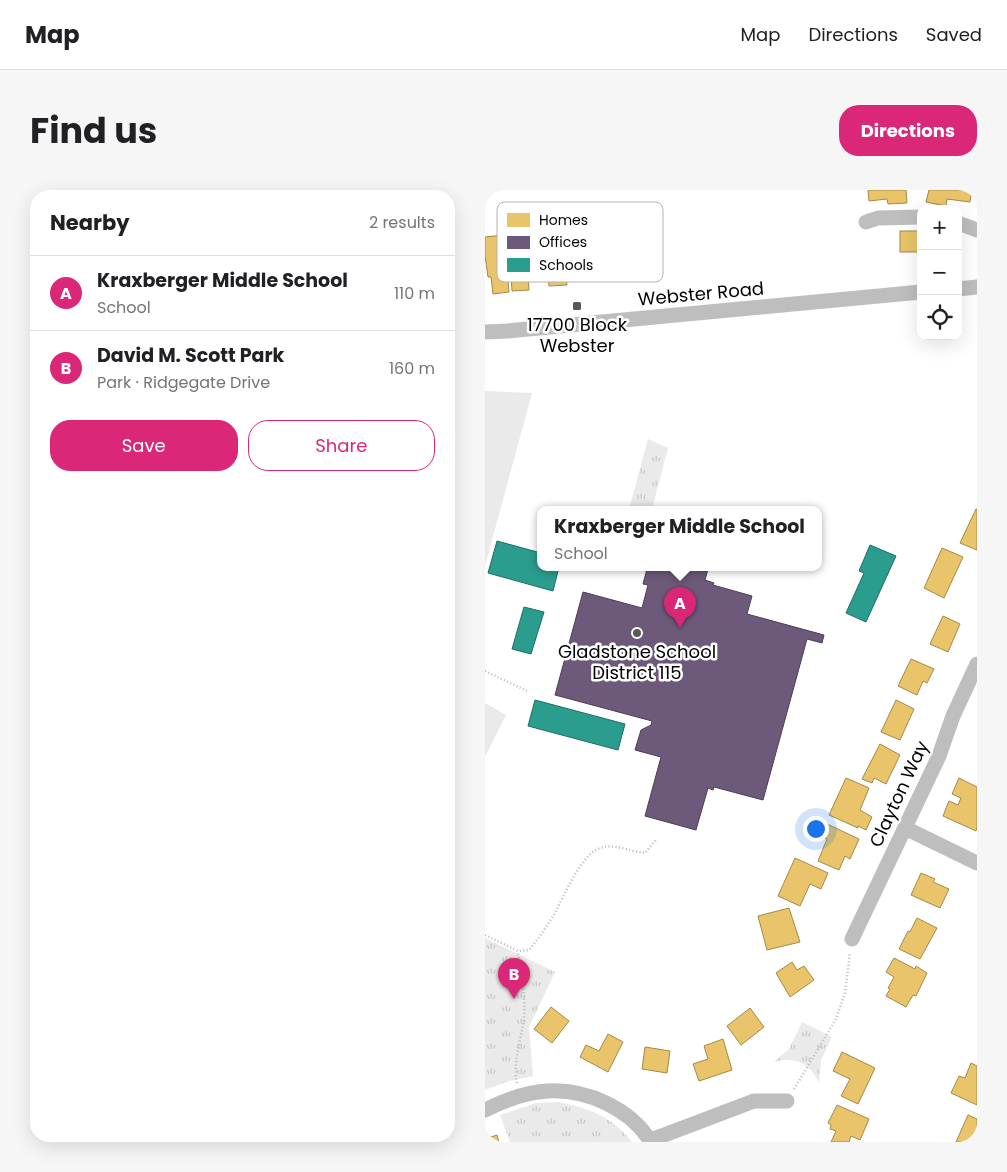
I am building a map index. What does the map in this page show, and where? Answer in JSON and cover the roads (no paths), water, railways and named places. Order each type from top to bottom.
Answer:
[{"type":"street","points":[[867,222],[879,218],[917,217]]},
{"type":"street","points":[[962,224],[977,230]]},
{"type":"street","points":[[962,289],[977,287]]},
{"type":"street","name":"Webster Road","points":[[485,332],[917,292]]},
{"type":"street","name":"Clayton Way","points":[[852,938],[939,756],[953,716],[977,664]]},
{"type":"street","points":[[905,828],[977,863]]},
{"type":"street","points":[[485,1110],[519,1095],[547,1090],[568,1092],[595,1098],[617,1109],[629,1118],[651,1141],[755,1100],[787,1101]]},
{"type":"place","name":"17700 Block Webster","points":[[577,306]]},
{"type":"place","name":"Kraxberger Middle School","points":[[680,628]]},
{"type":"place","name":"Gladstone School District 115","points":[[637,633]]},
{"type":"place","name":"David M. Scott Park","points":[[514,999]]}]
